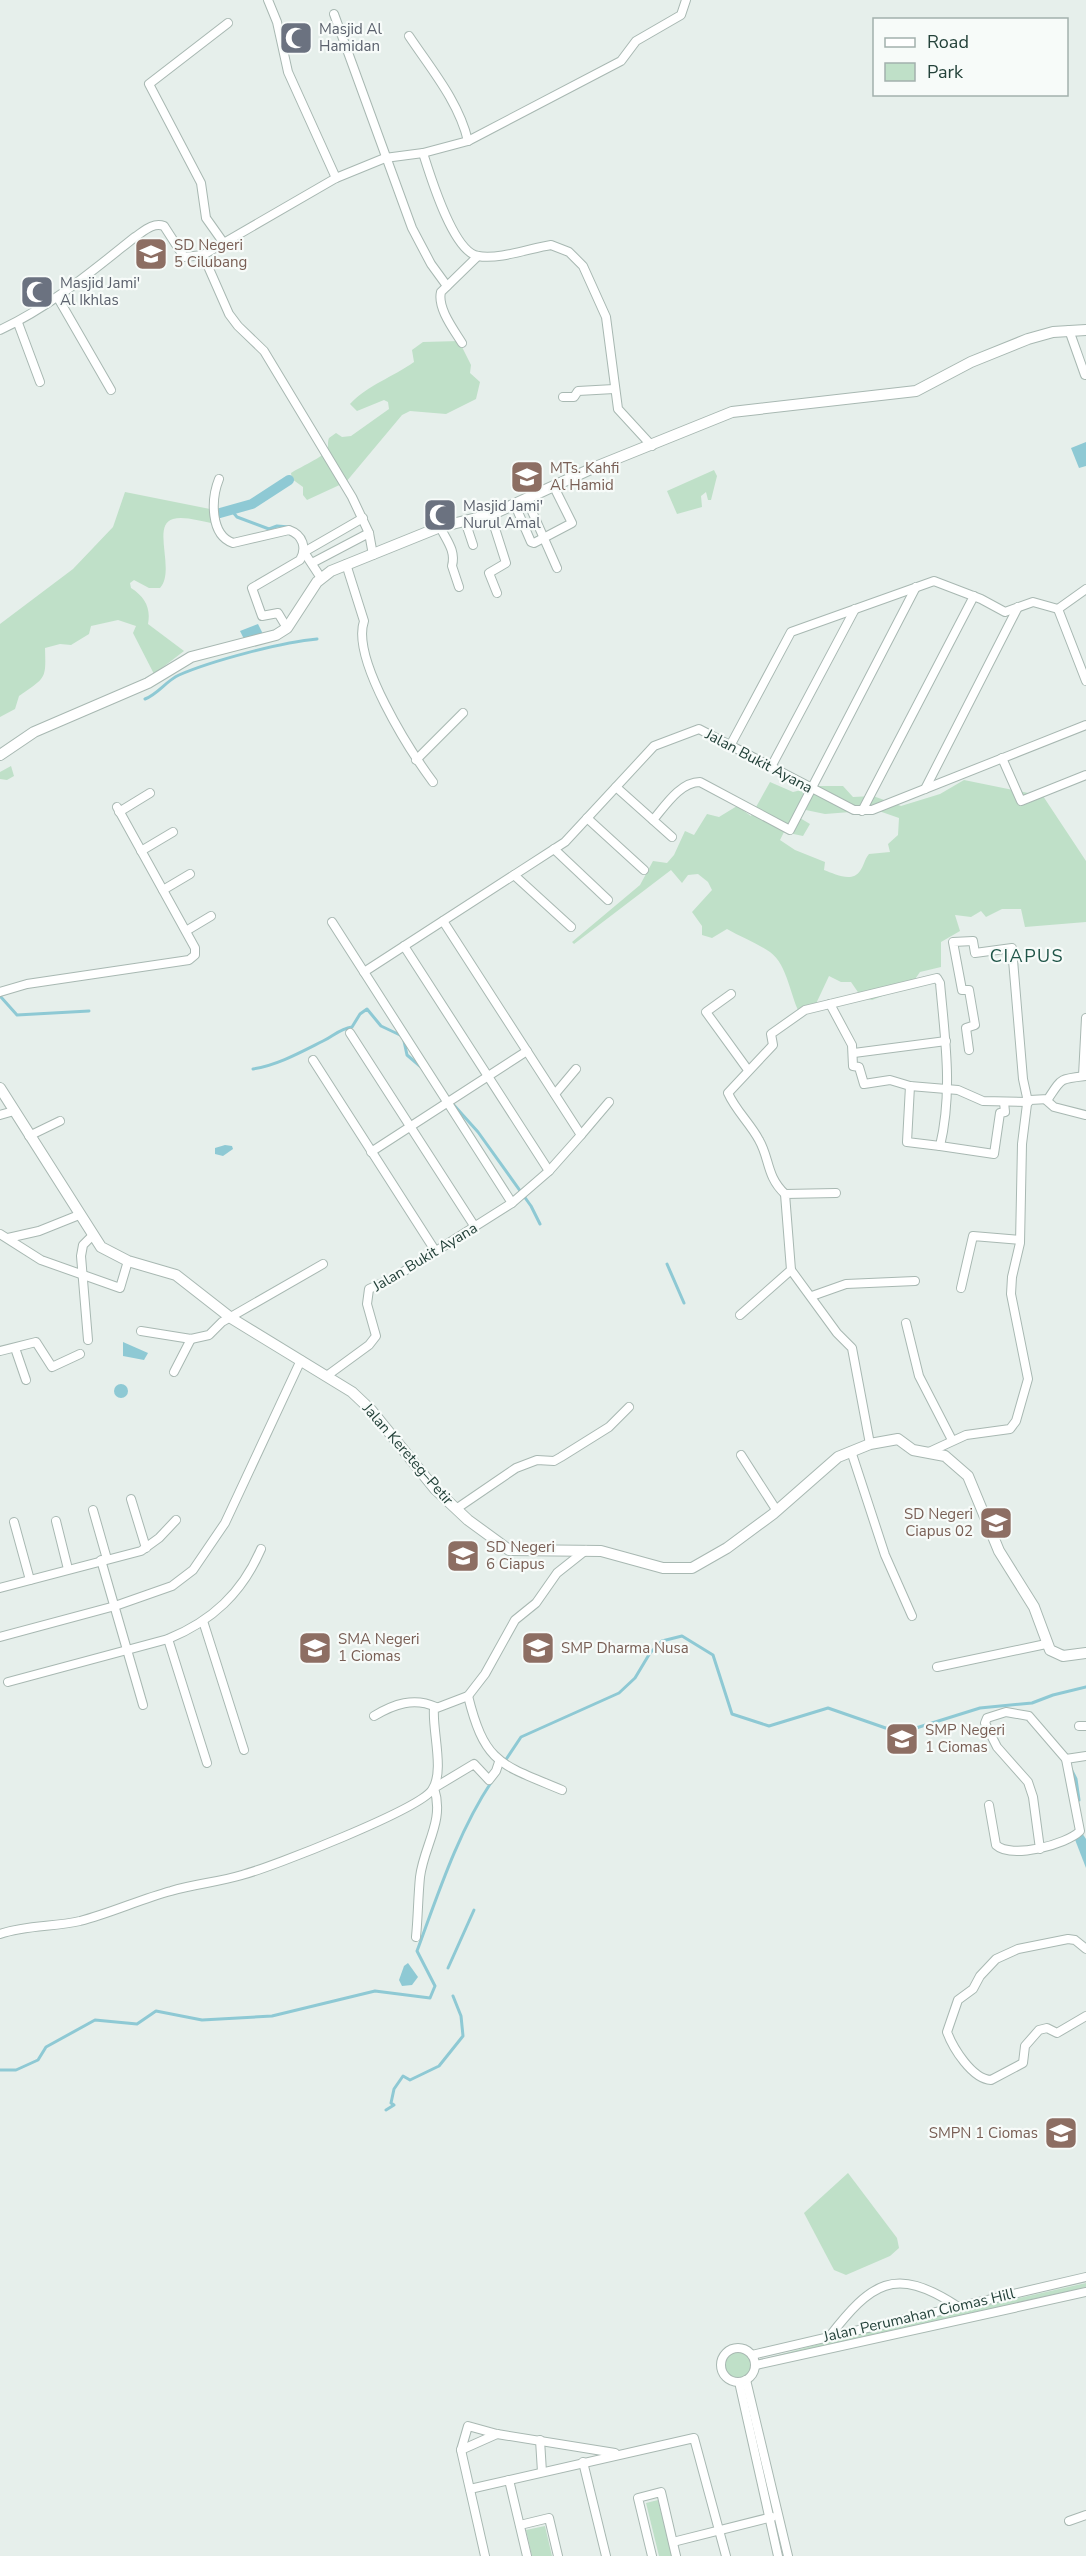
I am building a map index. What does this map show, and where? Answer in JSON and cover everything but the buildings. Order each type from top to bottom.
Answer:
[{"type":"street","points":[[267,0],[277,22],[292,81],[336,178]]},
{"type":"street","points":[[0,330],[18,323],[58,298],[155,225],[164,226],[184,257],[203,255],[336,178],[385,158],[423,153],[468,141],[621,61],[636,41],[681,15],[686,0]]},
{"type":"street","points":[[334,14],[412,228],[431,264],[447,286]]},
{"type":"street","points":[[223,242],[206,218],[201,183],[149,84],[228,23]]},
{"type":"street","points":[[409,36],[464,121],[468,141]]},
{"type":"street","points":[[423,153],[434,190],[451,227],[469,250],[477,256]]},
{"type":"street","points":[[462,343],[441,303],[441,292],[477,256],[519,253],[551,245],[569,252],[577,258],[606,317],[618,409],[652,446]]},
{"type":"street","points":[[203,255],[229,314],[264,351],[363,518],[369,533],[373,555]]},
{"type":"street","points":[[58,298],[111,390]]},
{"type":"street","points":[[18,323],[40,382]]},
{"type":"street","points":[[1069,330],[1085,375]]},
{"type":"street","points":[[0,755],[34,732],[148,683],[192,657],[276,635],[287,628],[321,578],[346,564],[440,527],[491,516],[593,468],[739,410],[916,391],[971,362],[1012,345],[1044,334],[1086,330]]},
{"type":"street","points":[[563,398],[574,397],[581,391],[614,389]]},
{"type":"street","points":[[219,479],[215,498],[217,529],[226,540],[233,543],[290,530],[300,538],[304,552],[321,578]]},
{"type":"street","points":[[515,505],[531,543],[544,538],[572,521],[554,487]]},
{"type":"street","points":[[527,500],[557,568]]},
{"type":"street","points":[[491,516],[506,563],[489,573],[497,593]]},
{"type":"street","points":[[287,628],[278,613],[262,616],[252,588],[255,584],[296,562],[304,552],[363,518]]},
{"type":"street","points":[[465,521],[473,545]]},
{"type":"street","points":[[440,527],[453,550],[455,559],[452,567],[459,587]]},
{"type":"street","points":[[312,563],[369,533]]},
{"type":"street","points":[[346,564],[364,621],[362,628],[364,648],[370,669],[391,715],[416,760],[433,782]]},
{"type":"street","points":[[730,746],[791,632],[934,581],[974,596],[1005,612],[1033,602],[1058,609]]},
{"type":"street","points":[[653,820],[683,788],[692,782],[700,782],[790,830],[916,587]]},
{"type":"street","points":[[1058,609],[1086,589]]},
{"type":"street","points":[[862,812],[974,596]]},
{"type":"street","points":[[925,789],[1018,608]]},
{"type":"street","points":[[771,767],[855,609]]},
{"type":"street","points":[[1058,609],[1086,681]]},
{"type":"street","points":[[416,760],[463,712]]},
{"type":"street","points":[[862,812],[1086,725]]},
{"type":"street","name":"Jalan Bukit Ayana","points":[[364,972],[565,842],[654,746],[699,729],[862,812]]},
{"type":"street","points":[[1002,758],[1021,801],[1086,775]]},
{"type":"street","points":[[616,787],[672,837]]},
{"type":"street","points":[[2,991],[27,984],[189,960],[196,952],[118,809],[150,793]]},
{"type":"street","points":[[587,818],[644,870]]},
{"type":"street","points":[[141,850],[173,832]]},
{"type":"street","points":[[554,849],[608,900]]},
{"type":"street","points":[[164,890],[190,874]]},
{"type":"street","points":[[514,875],[571,927]]},
{"type":"street","points":[[186,931],[211,916]]},
{"type":"street","points":[[443,921],[581,1135]]},
{"type":"street","points":[[332,922],[512,1203]]},
{"type":"street","points":[[929,1452],[952,1440],[972,1434],[1010,1429],[1016,1421],[1025,1395],[1028,1373],[1011,1294],[1020,1239],[1022,1144],[1028,1102],[1023,1079],[1012,948],[975,953],[973,941],[953,942],[962,990],[969,990],[974,1010],[975,1025],[966,1028],[969,1050]]},
{"type":"street","points":[[404,946],[549,1171]]},
{"type":"street","points":[[870,1444],[852,1348],[837,1333],[791,1270],[785,1194],[769,1171],[761,1142],[734,1106],[728,1093],[773,1045],[771,1034],[806,1010],[937,978],[940,983],[949,1088],[940,1146]]},
{"type":"street","points":[[731,994],[706,1012],[748,1070]]},
{"type":"street","points":[[830,1004],[854,1053]]},
{"type":"street","points":[[1046,1100],[1056,1084],[1065,1079],[1084,1076],[1086,1018]]},
{"type":"street","points":[[350,1033],[475,1227]]},
{"type":"street","points":[[946,1041],[850,1053],[853,1066],[859,1066],[864,1084],[887,1080],[910,1086],[949,1088],[983,1101],[1046,1100],[1054,1107],[1085,1116]]},
{"type":"street","points":[[371,1152],[527,1051]]},
{"type":"street","points":[[313,1060],[436,1252]]},
{"type":"street","points":[[555,1094],[576,1069]]},
{"type":"street","points":[[910,1086],[907,1142],[994,1154],[1000,1113],[1005,1112],[1004,1102]]},
{"type":"street","name":"Jalan Kereteg–Petir","points":[[0,1088],[101,1247],[128,1261],[176,1275],[231,1318],[328,1375],[361,1400],[435,1489],[456,1509],[509,1550],[614,1552],[663,1568],[683,1570],[706,1561],[777,1511],[830,1463],[851,1451],[870,1444],[898,1439],[913,1450],[929,1452],[957,1464],[968,1476],[999,1551],[1034,1607],[1046,1644]]},
{"type":"street","name":"Jalan Bukit Ayana","points":[[328,1375],[369,1345],[376,1336],[367,1304],[369,1288],[388,1281],[512,1203],[549,1171],[609,1102]]},
{"type":"street","points":[[0,1115],[14,1111]]},
{"type":"street","points":[[29,1136],[60,1121]]},
{"type":"street","points":[[785,1194],[836,1193]]},
{"type":"street","points":[[4,1236],[39,1231],[79,1215]]},
{"type":"street","points":[[4,1236],[41,1260],[120,1288],[128,1261]]},
{"type":"street","points":[[88,1340],[81,1275],[82,1249],[92,1236]]},
{"type":"street","points":[[961,1288],[973,1236],[1020,1239]]},
{"type":"street","points":[[141,1331],[191,1339],[209,1335],[222,1322],[323,1264]]},
{"type":"street","points":[[740,1315],[791,1270]]},
{"type":"street","points":[[812,1296],[846,1284],[915,1281]]},
{"type":"street","points":[[906,1323],[919,1376],[952,1440]]},
{"type":"street","points":[[174,1372],[191,1339]]},
{"type":"street","points":[[0,1351],[36,1342],[52,1367],[80,1354]]},
{"type":"street","points":[[15,1348],[26,1380]]},
{"type":"street","points":[[0,1638],[115,1606],[172,1586],[193,1570],[225,1522],[301,1360]]},
{"type":"street","points":[[456,1509],[516,1468],[537,1460],[554,1461],[561,1457],[609,1427],[629,1407]]},
{"type":"street","points":[[851,1451],[885,1555],[912,1616]]},
{"type":"street","points":[[741,1455],[777,1511]]},
{"type":"street","points":[[131,1500],[146,1548]]},
{"type":"street","points":[[93,1510],[115,1606],[143,1705]]},
{"type":"street","points":[[0,1588],[146,1548],[176,1520]]},
{"type":"street","points":[[56,1521],[68,1569]]},
{"type":"street","points":[[14,1522],[30,1580]]},
{"type":"street","points":[[8,1682],[168,1639],[190,1630],[239,1590],[261,1549]]},
{"type":"street","points":[[374,1716],[397,1703],[425,1702],[436,1707],[468,1696],[485,1674],[515,1620],[536,1603],[557,1573],[586,1550]]},
{"type":"street","points":[[203,1621],[244,1750]]},
{"type":"street","points":[[168,1639],[207,1762]]},
{"type":"street","points":[[937,1667],[1046,1644],[1055,1654],[1063,1656],[1086,1653]]},
{"type":"street","points":[[468,1696],[472,1720],[486,1746],[499,1762],[562,1790]]},
{"type":"street","points":[[416,1937],[420,1877],[438,1818],[438,1799],[434,1788],[437,1742],[433,1714],[436,1707]]},
{"type":"street","points":[[989,1804],[998,1847],[1004,1850],[1041,1848],[1063,1843],[1080,1831],[1066,1759],[1029,1716],[1006,1712],[985,1720],[997,1747],[1028,1782],[1033,1797],[1041,1848]]},
{"type":"street","points":[[1066,1759],[1086,1756]]},
{"type":"street","points":[[0,1934],[42,1924],[79,1921],[172,1890],[254,1871],[399,1811],[425,1797],[434,1788],[474,1764],[489,1780],[499,1762]]},
{"type":"street","points":[[1086,1949],[1075,1940],[1068,1939],[1006,1954],[983,1971],[975,1986],[958,2000],[947,2032],[971,2068],[979,2075],[991,2080],[1023,2063],[1025,2046],[1039,2030],[1047,2028],[1057,2033],[1086,2016]]},
{"type":"street","name":"Jalan Perumahan Ciomas Hill","points":[[752,2355],[1086,2277]]},
{"type":"street","points":[[828,2337],[851,2308],[885,2286],[903,2283],[930,2288],[957,2306]]},
{"type":"street","name":"Jalan Perumahan Ciomas Hill","points":[[756,2366],[1086,2292]]},
{"type":"street","points":[[737,2348],[752,2355],[756,2366],[753,2374],[743,2381],[729,2380],[723,2373],[723,2357],[737,2348]]},
{"type":"street","points":[[743,2381],[789,2556]]},
{"type":"street","points":[[743,2381],[768,2518],[778,2556]]},
{"type":"street","points":[[485,2556],[461,2450],[468,2426],[497,2434],[619,2454]]},
{"type":"street","points":[[461,2450],[497,2434]]},
{"type":"street","points":[[470,2490],[694,2438],[726,2556]]},
{"type":"street","points":[[540,2440],[542,2472]]},
{"type":"street","points":[[583,2462],[606,2556]]},
{"type":"street","points":[[509,2480],[527,2556]]},
{"type":"street","points":[[652,2556],[638,2498],[661,2492],[676,2556]]},
{"type":"street","points":[[673,2542],[778,2515]]},
{"type":"street","points":[[1069,2521],[1086,2515]]},
{"type":"street","points":[[520,2525],[549,2518],[558,2556]]},
{"type":"green space","points":[[459,341],[471,365],[470,373],[480,382],[476,399],[446,414],[410,411],[402,415],[346,482],[307,500],[303,495],[303,487],[292,479],[291,473],[325,453],[328,449],[329,438],[336,433],[342,437],[351,436],[389,409],[388,402],[384,400],[357,411],[350,404],[357,397],[414,362],[412,350],[423,342]]},
{"type":"green space","points":[[714,470],[717,476],[711,500],[708,500],[706,492],[701,496],[702,507],[677,514],[667,491]]},
{"type":"green space","points":[[125,492],[210,509],[211,523],[182,518],[173,519],[167,523],[163,539],[166,571],[160,588],[149,588],[134,580],[130,583],[131,588],[146,603],[149,613],[148,624],[184,651],[154,674],[133,633],[136,626],[118,620],[91,626],[89,634],[71,645],[60,644],[45,648],[45,666],[42,677],[19,696],[15,709],[0,717],[0,624],[73,569],[113,527]]},
{"type":"green space","points":[[11,766],[14,776],[7,780],[0,779],[0,772]]},
{"type":"green space","points":[[964,780],[1043,796],[1086,861],[1086,922],[1025,927],[1021,909],[1002,909],[986,917],[981,911],[971,917],[955,915],[960,931],[941,942],[941,967],[920,972],[911,985],[872,1000],[862,998],[851,982],[841,982],[829,976],[814,1008],[801,1016],[785,973],[770,952],[727,929],[712,938],[702,935],[702,926],[692,912],[712,890],[708,882],[698,874],[688,875],[682,883],[671,870],[574,944],[572,942],[640,885],[653,861],[667,863],[674,855],[685,831],[694,835],[707,814],[719,817],[737,806],[751,816],[770,782],[793,792],[817,786],[843,786],[853,797],[873,796],[901,806],[940,794]],"holes":[[[801,809],[825,814],[876,810],[899,818],[898,835],[888,844],[890,852],[869,854],[857,875],[848,877],[838,875],[824,870],[825,862],[795,850],[780,840],[784,832],[803,836],[810,824],[800,818]]]},
{"type":"green space","points":[[848,2173],[897,2238],[899,2248],[890,2256],[846,2275],[834,2270],[804,2213]]},
{"type":"green space","points":[[1086,2283],[1086,2287],[1074,2290],[763,2359],[850,2336]]},
{"type":"green space","points":[[738,2352],[747,2356],[751,2365],[747,2374],[738,2378],[729,2374],[725,2365],[729,2356]]},
{"type":"green space","points":[[658,2500],[672,2556],[659,2556],[646,2503]]},
{"type":"green space","points":[[545,2526],[552,2556],[532,2556],[526,2530]]},
{"type":"water","points":[[1086,442],[1086,466],[1079,468],[1071,448]]},
{"type":"water","points":[[258,624],[263,634],[245,641],[240,631]]},
{"type":"water","points":[[225,1145],[232,1146],[233,1149],[223,1156],[215,1154],[215,1148]]},
{"type":"water","points":[[123,1342],[148,1353],[144,1360],[123,1356]]},
{"type":"water","points":[[121,1384],[126,1386],[128,1391],[126,1396],[121,1398],[116,1396],[114,1391],[116,1386]]},
{"type":"water","points":[[1082,1833],[1086,1839],[1086,1868],[1074,1837]]},
{"type":"water","points":[[408,1963],[418,1977],[412,1985],[402,1986],[399,1980],[404,1966]]},
{"type":"waterway","points":[[220,513],[252,504],[289,480]]},
{"type":"waterway","points":[[232,511],[237,517],[269,529],[277,526],[290,527]]},
{"type":"waterway","points":[[145,699],[179,675],[227,658],[317,639]]},
{"type":"waterway","points":[[0,996],[17,1015],[89,1011]]},
{"type":"waterway","points":[[253,1069],[289,1058],[352,1027],[360,1014],[367,1009],[381,1026],[400,1035]]},
{"type":"waterway","points":[[404,1041],[407,1055],[421,1067]]},
{"type":"waterway","points":[[452,1103],[478,1132],[531,1206],[540,1224]]},
{"type":"waterway","points":[[667,1264],[684,1303]]},
{"type":"waterway","points":[[505,1761],[521,1737],[619,1693],[635,1678],[650,1653],[662,1641],[682,1636],[713,1655],[732,1714],[769,1726],[828,1708],[900,1733],[980,1708],[1032,1703],[1086,1687]]},
{"type":"waterway","points":[[1070,1767],[1076,1779],[1079,1800]]},
{"type":"waterway","points":[[0,2070],[16,2070],[38,2060],[46,2047],[95,2020],[137,2024],[156,2011],[202,2020],[272,2016],[375,1991],[430,1998],[435,1986],[417,1951],[459,1842],[492,1781]]},
{"type":"waterway","points":[[448,1968],[474,1910]]},
{"type":"waterway","points":[[386,2110],[394,2105],[391,2103],[394,2089],[403,2076],[410,2080],[439,2066],[463,2036],[461,2016],[453,1996]]},
{"type":"place","name":"Masjid Al Hamidan","points":[[296,38]]},
{"type":"place","name":"SD Negeri 5 Cilubang","points":[[151,254]]},
{"type":"place","name":"Masjid Jami' Al Ikhlas","points":[[37,292]]},
{"type":"place","name":"MTs. Kahfi Al Hamid","points":[[527,477]]},
{"type":"place","name":"Masjid Jami' Nurul Amal","points":[[440,515]]},
{"type":"place","name":"SD Negeri Ciapus 02","points":[[996,1523]]},
{"type":"place","name":"SD Negeri 6 Ciapus","points":[[463,1556]]},
{"type":"place","name":"SMA Negeri 1 Ciomas","points":[[315,1648]]},
{"type":"place","name":"SMP Dharma Nusa","points":[[538,1648]]},
{"type":"place","name":"SMP Negeri 1 Ciomas","points":[[902,1739]]},
{"type":"place","name":"SMPN 1 Ciomas","points":[[1061,2133]]},
{"type":"district","name":"CIAPUS","points":[[1027,956]]}]
